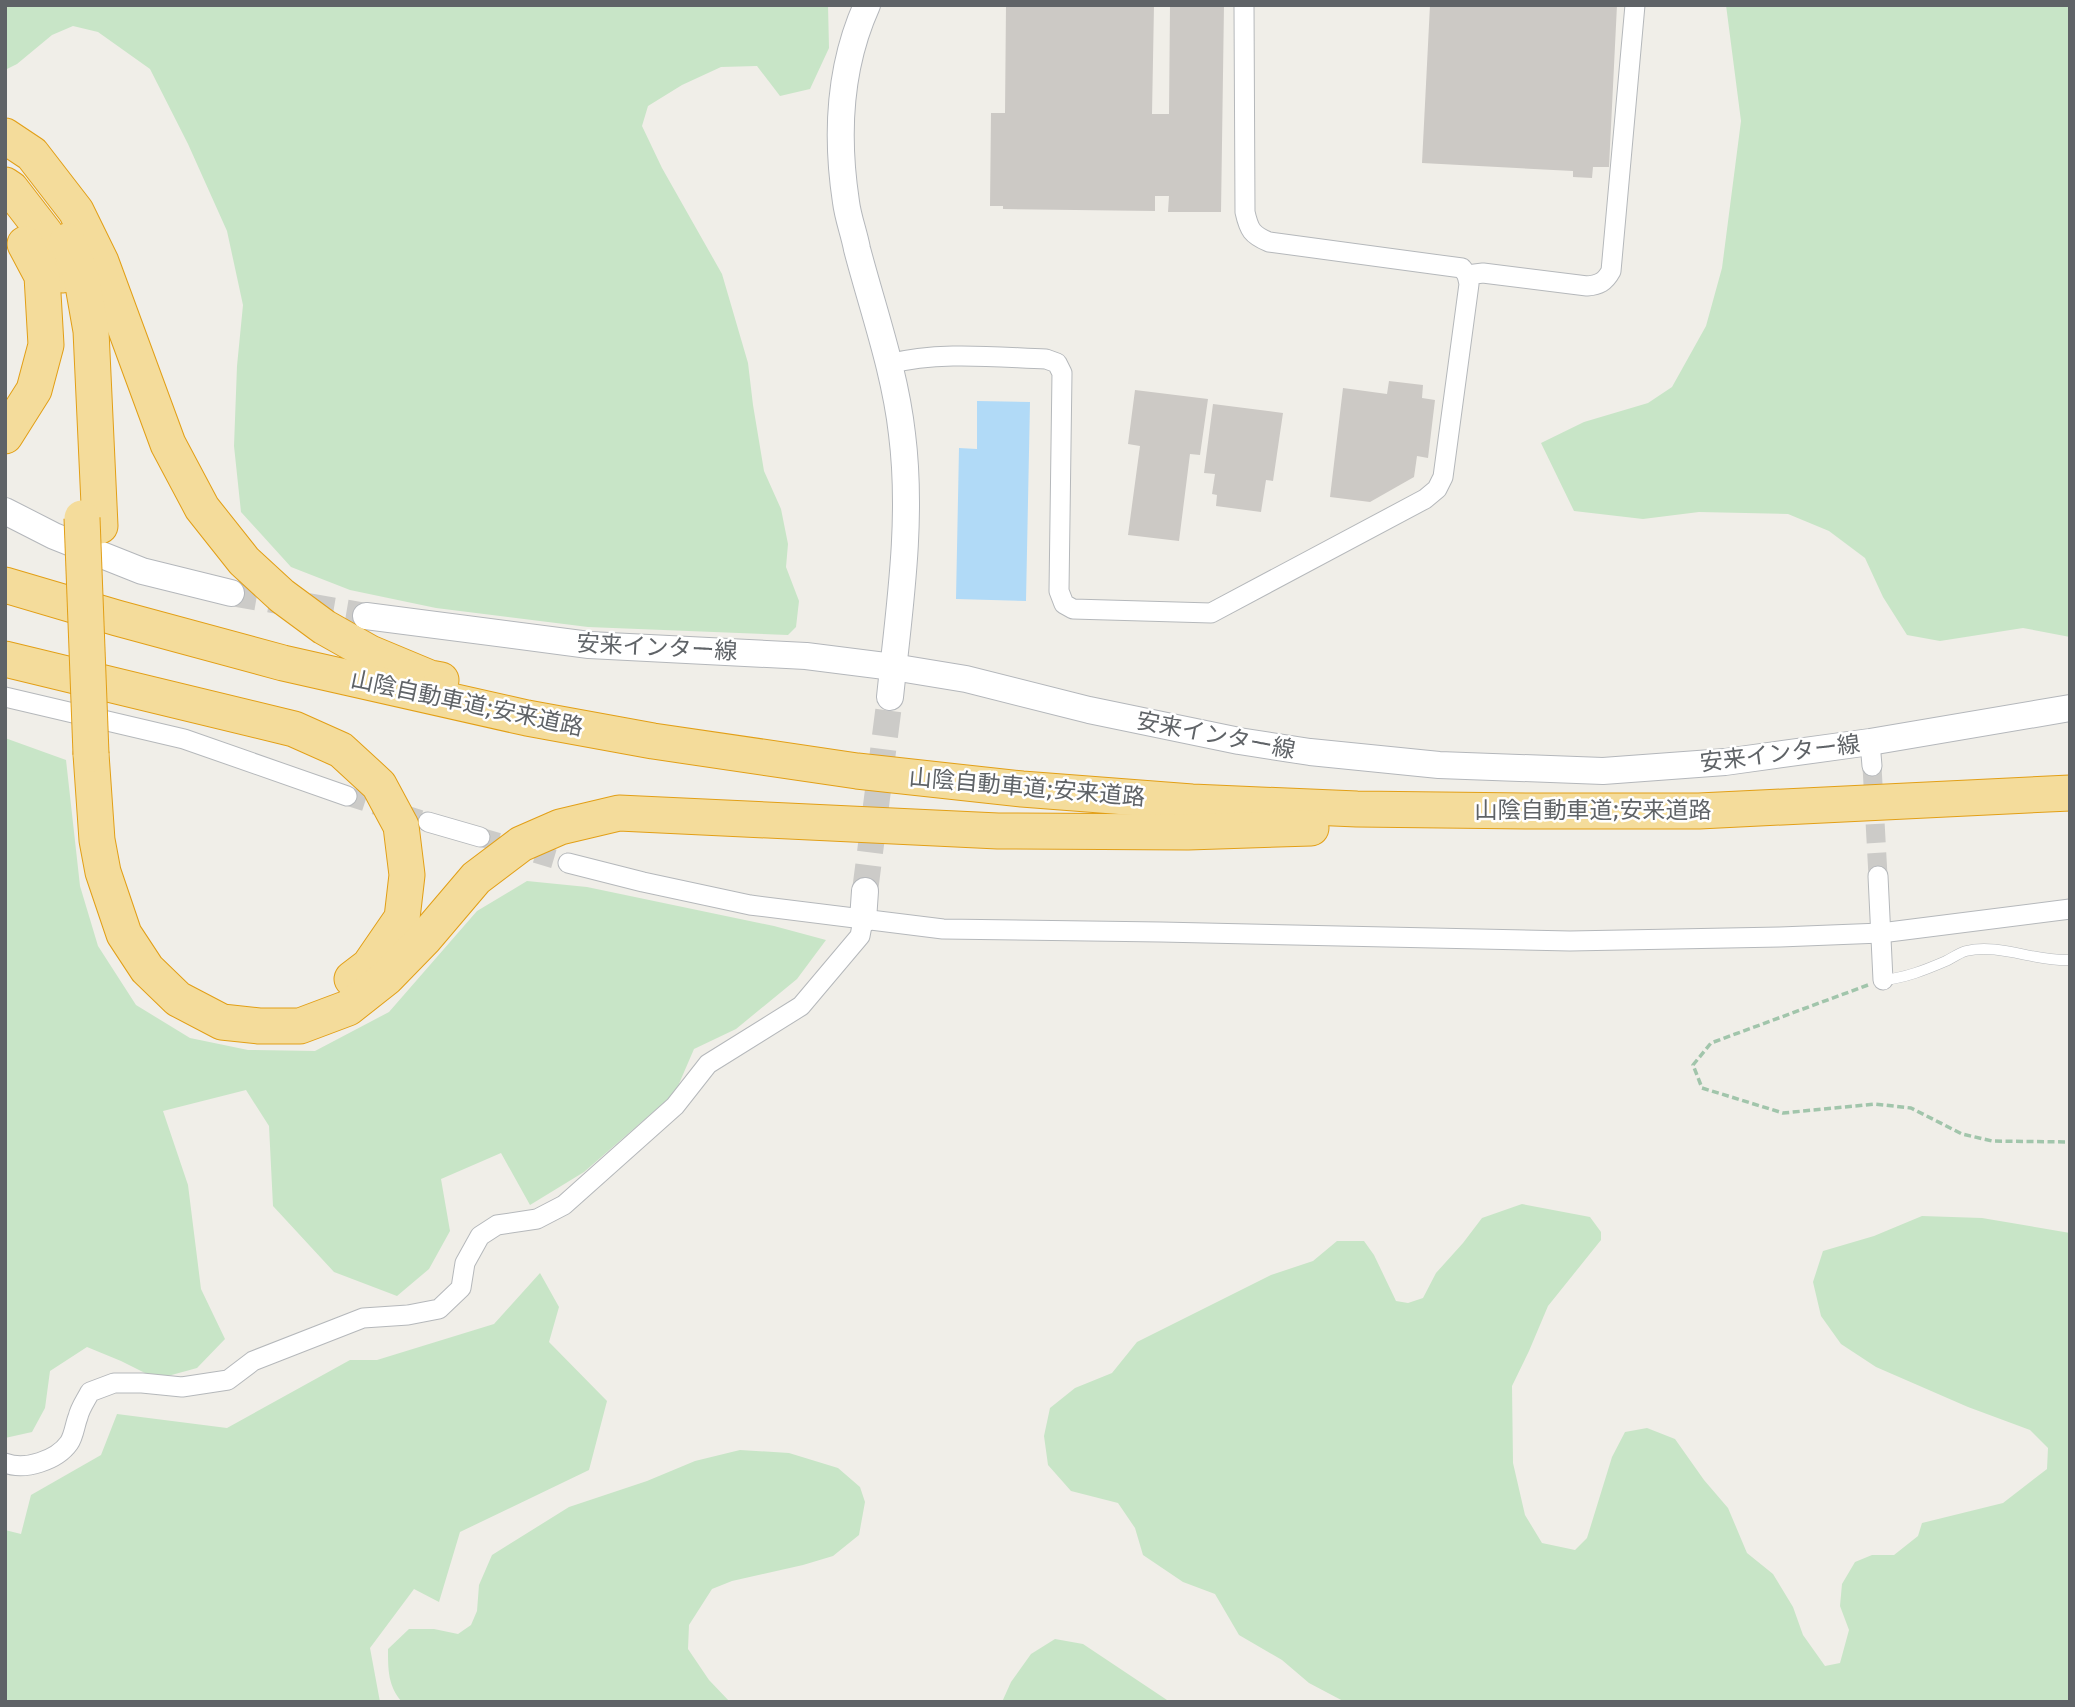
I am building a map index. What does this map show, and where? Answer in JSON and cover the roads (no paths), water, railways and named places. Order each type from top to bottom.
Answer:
[{"type":"highway","points":[[5,136],[32,155],[76,211],[101,262],[168,444],[202,508],[244,561],[282,596],[324,628],[370,653],[430,678],[489,692],[527,718]]},
{"type":"highway","points":[[5,162],[14,168],[59,222],[81,274],[91,331],[91,522]]},
{"type":"highway","points":[[5,185],[11,189],[44,233],[64,278],[75,340],[104,652],[97,840],[103,872],[124,934],[147,969],[178,999],[222,1022],[259,1027],[300,1026],[348,1008],[394,970],[476,878],[521,844],[560,827],[619,813],[998,831],[1188,832],[1490,823],[1699,811]]},
{"type":"highway","points":[[5,218],[21,238],[42,276],[46,345],[34,390],[5,436]]},
{"type":"highway","name":"山陰自動車道;安来道路","points":[[5,585],[283,663],[527,718],[653,741],[857,771],[1061,792],[1192,802],[1357,809],[1699,811],[2070,793]]},
{"type":"highway","points":[[5,659],[293,729],[341,750],[379,785],[401,826],[407,875],[402,918],[369,967],[324,998],[269,1010],[222,1002],[175,975],[144,934],[123,879],[112,803],[100,756]]},
{"type":"main road","points":[[867,5],[859,23],[848,65],[841,109],[840,144],[846,204],[888,364],[902,433],[907,489],[902,577],[890,697]]},
{"type":"main road","points":[[5,511],[54,536],[142,570],[231,593]]},
{"type":"main road","name":"安来インター線","points":[[366,616],[589,645],[806,656],[893,667],[966,679],[1089,710],[1238,741],[1310,752],[1439,765],[1603,771],[1871,754],[2070,708]]},
{"type":"main road","points":[[863,919],[865,891]]},
{"type":"street","points":[[888,364],[934,356],[1046,359],[1057,363],[1062,373],[1059,591],[1064,604],[1073,609],[1211,613],[1425,499],[1437,489],[1443,477],[1447,449],[1469,284],[1467,275],[1462,268],[1269,242],[1259,238],[1249,228],[1245,212],[1244,5]]},
{"type":"street","points":[[1467,275],[1483,273],[1587,286],[1597,285],[1606,279],[1611,271],[1635,5]]},
{"type":"street","points":[[5,697],[184,739],[347,796]]},
{"type":"street","points":[[428,822],[480,837]]},
{"type":"street","points":[[568,863],[643,883],[750,905],[943,929],[1570,941],[1881,933],[2070,909]]},
{"type":"street","points":[[1878,876],[1883,979]]},
{"type":"street","points":[[5,1463],[26,1466],[54,1456],[71,1442],[79,1413],[90,1392],[114,1383],[182,1387],[228,1380],[253,1361],[363,1318],[408,1315],[439,1309],[461,1288],[465,1263],[480,1236],[497,1225],[537,1219],[564,1205],[675,1106],[708,1064],[801,1006],[860,936],[863,919]]},
{"type":"lane","points":[[1883,979],[1899,979],[1965,951],[2004,951],[2045,959],[2070,960]]},
{"type":"water","points":[[977,401],[1030,402],[1026,601],[956,599],[959,448],[977,449]]},
{"type":"tunnel","points":[[231,593],[366,616]]},
{"type":"tunnel","points":[[865,891],[890,697]]},
{"type":"tunnel","points":[[1872,766],[1878,876]]},
{"type":"tunnel","points":[[347,796],[428,822]]},
{"type":"tunnel","points":[[480,837],[568,863]]}]
